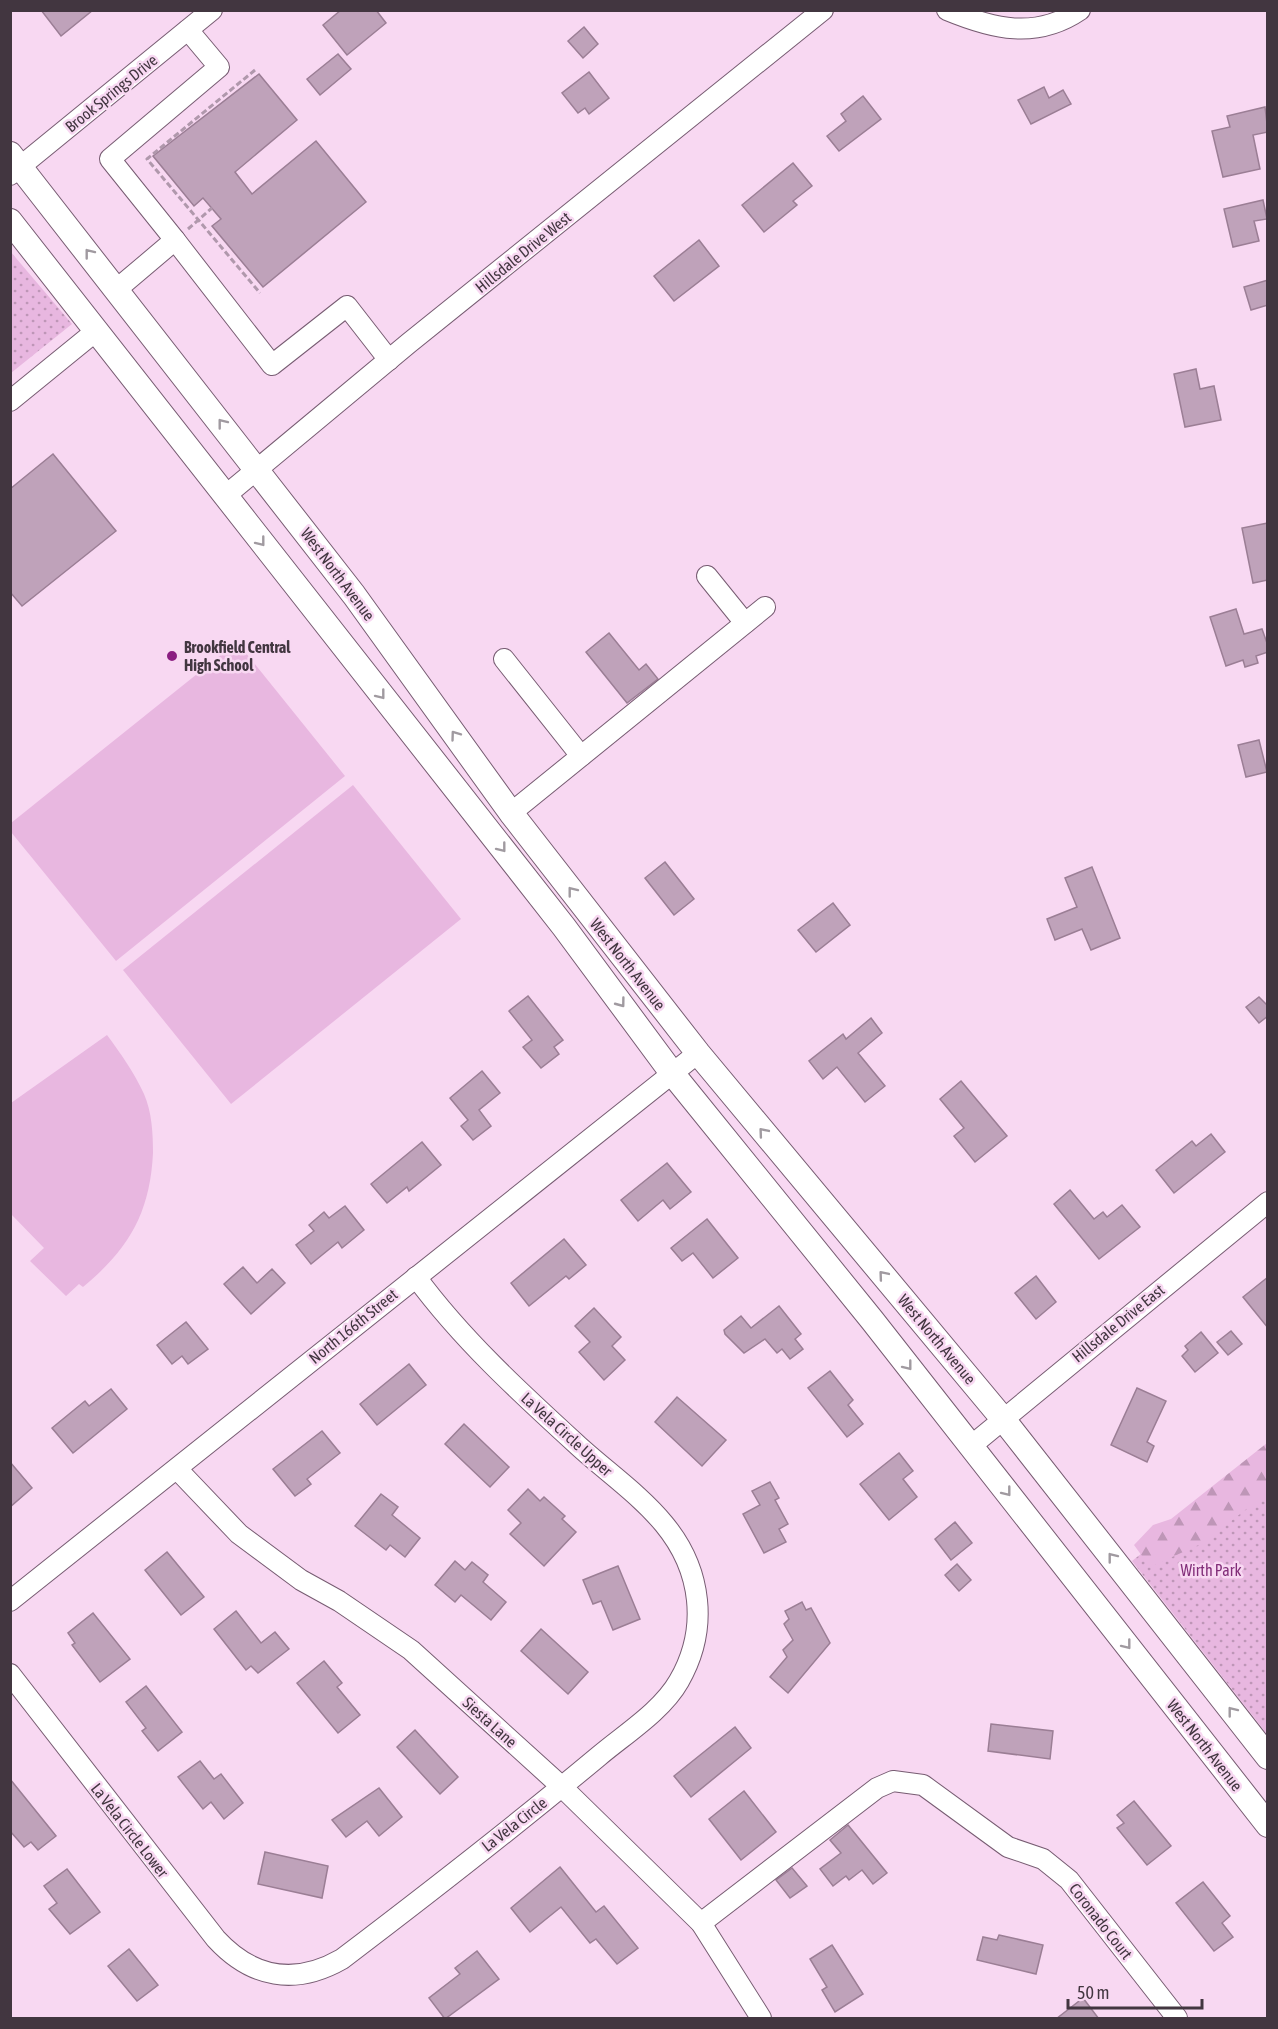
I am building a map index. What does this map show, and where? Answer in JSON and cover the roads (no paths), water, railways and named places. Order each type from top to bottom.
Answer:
[{"type":"main road","name":"West North Avenue","points":[[14,165],[117,290],[258,469],[354,595],[512,813],[698,1053],[1003,1419],[1268,1757]]},
{"type":"main road","name":"West North Avenue","points":[[10,221],[564,927],[672,1072],[971,1446],[1268,1825]]},
{"type":"street","name":"Brook Springs Drive","points":[[14,165],[212,10]]},
{"type":"street","name":"Hillsdale Drive West","points":[[225,496],[389,360],[823,10]]},
{"type":"street","points":[[947,10],[994,26],[1032,30],[1048,26],[1080,10]]},
{"type":"street","points":[[189,30],[219,68],[110,159],[273,365],[346,306],[389,360]]},
{"type":"street","points":[[117,290],[175,240]]},
{"type":"street","points":[[10,401],[96,331]]},
{"type":"street","points":[[707,576],[745,623]]},
{"type":"street","points":[[512,813],[765,607]]},
{"type":"street","points":[[504,659],[581,756]]},
{"type":"street","name":"North 166th Street","points":[[10,1601],[698,1053]]},
{"type":"street","name":"Hillsdale Drive East","points":[[971,1446],[1268,1202]]},
{"type":"street","name":"La Vela Circle Upper","points":[[416,1277],[488,1360],[542,1413],[663,1522],[678,1541],[688,1562],[698,1602]]},
{"type":"street","name":"Siesta Lane","points":[[177,1469],[239,1534],[301,1580],[339,1601],[411,1650],[562,1787],[701,1923],[761,2019]]},
{"type":"street","name":"La Vela Circle","points":[[261,1973],[304,1973],[325,1969],[342,1959],[562,1787],[656,1708],[678,1683],[698,1636],[698,1602]]},
{"type":"street","name":"La Vela Circle Lower","points":[[10,1674],[216,1939],[228,1953],[261,1973]]},
{"type":"street","name":"Coronado Court","points":[[701,1923],[744,1888],[795,1853],[853,1805],[892,1780],[923,1785],[1008,1847],[1043,1859],[1069,1880],[1177,2019]]},
{"type":"place","name":"Brookfield Central High School","points":[[172,656]]},
{"type":"park label","name":"Wirth Park","points":[[1211,1570]]}]
